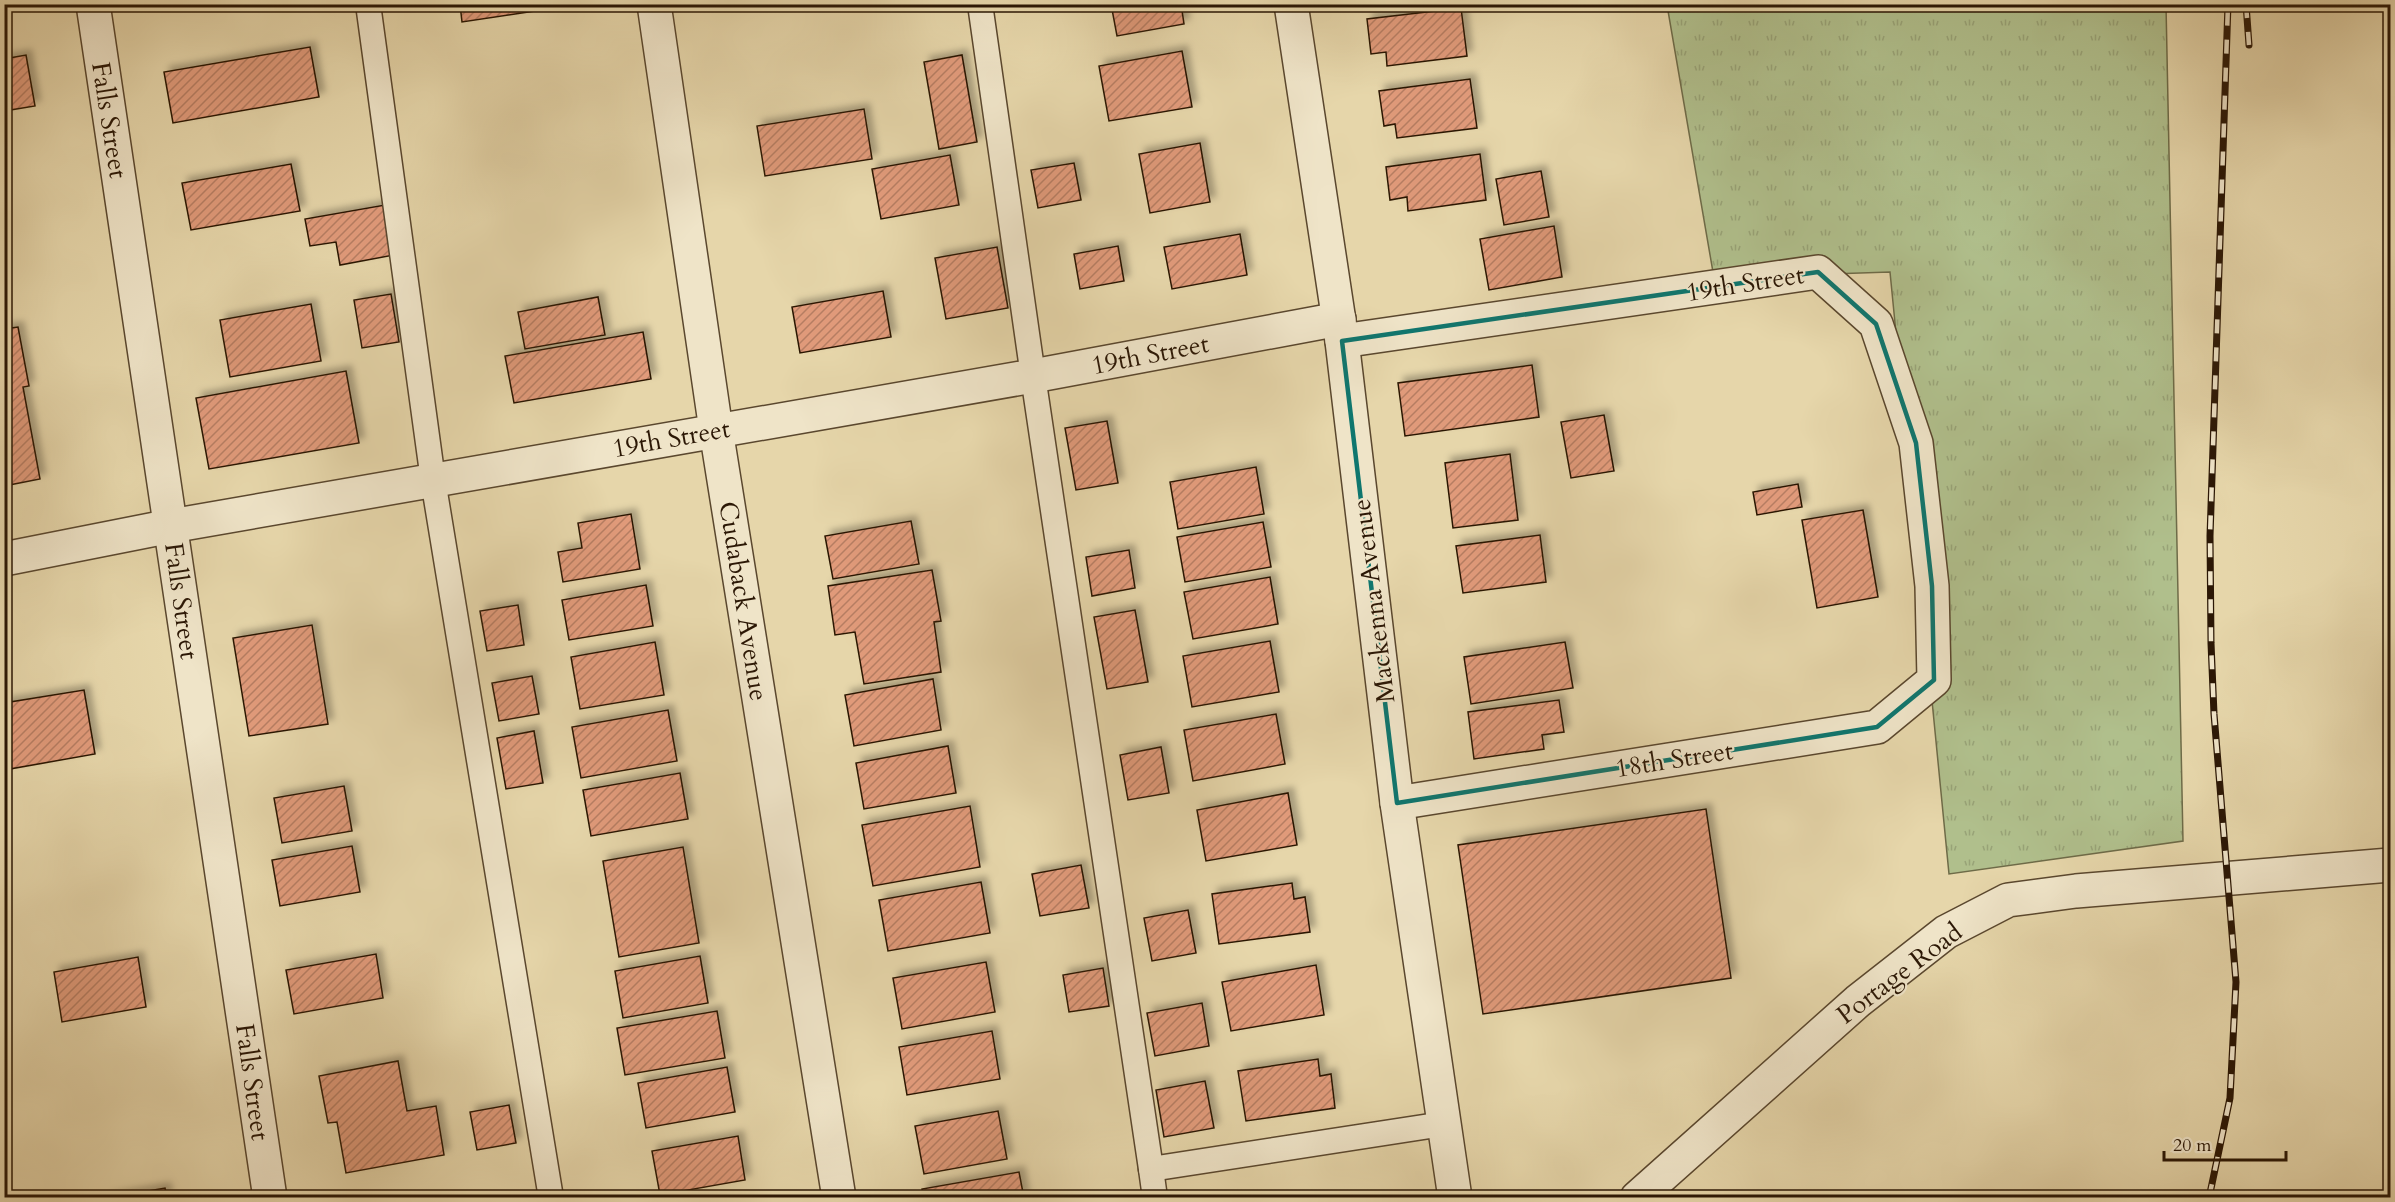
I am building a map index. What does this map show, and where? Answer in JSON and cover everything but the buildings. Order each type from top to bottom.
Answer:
[{"type":"street","name":"Falls Street","points":[[93,4],[270,1197]]},
{"type":"street","name":"Cudaback Avenue","points":[[654,4],[716,430],[839,1197]]},
{"type":"street","name":"Mackenna Avenue","points":[[1291,4],[1340,330],[1398,803],[1455,1197]]},
{"type":"street","name":"19th Street","points":[[4,558],[171,526],[1033,376],[1340,330],[1818,272],[1876,324],[1916,443],[1932,586],[1934,680]]},
{"type":"street","name":"18th Street","points":[[1398,803],[1877,727],[1934,680]]},
{"type":"street","name":"Portage Road","points":[[1637,1197],[1858,1001],[1946,932],[2008,900],[2076,891],[2391,865]]},
{"type":"lane","points":[[368,4],[433,480],[551,1197]]},
{"type":"lane","points":[[980,4],[1155,1197]]},
{"type":"lane","points":[[1151,1169],[1443,1124]]},
{"type":"highlighted area","points":[[1818,272],[1876,324],[1916,443],[1932,586],[1934,680],[1877,727],[1397,803],[1342,341]]},
{"type":"green space","points":[[1667,5],[2166,5],[2183,841],[1949,874],[1890,272],[1714,278]]},
{"type":"railway","points":[[2209,1198],[2230,1098],[2236,982],[2214,714],[2210,536],[2228,4]]},
{"type":"railway","points":[[2246,4],[2249,45]]}]
